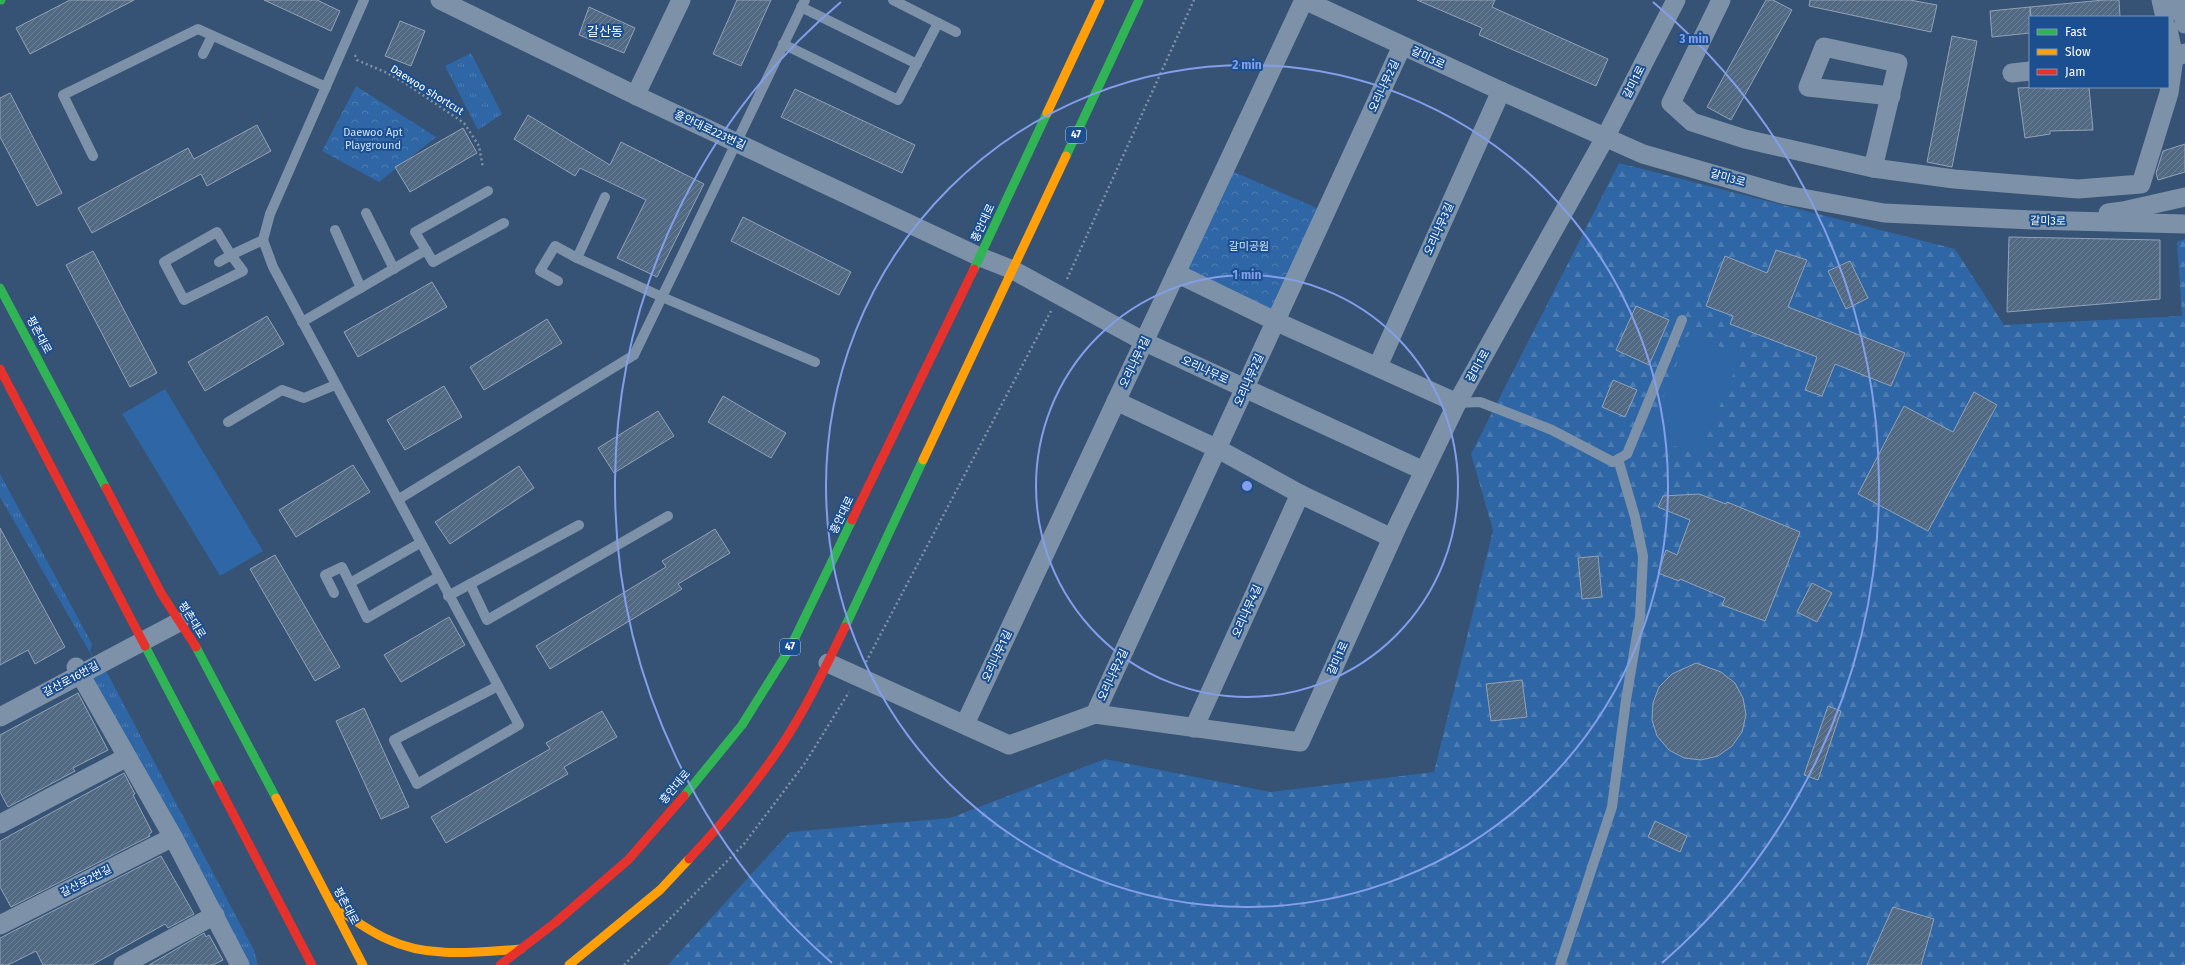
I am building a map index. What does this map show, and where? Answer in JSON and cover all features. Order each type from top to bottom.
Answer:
[{"type":"main road","name":"흥안대로","points":[[500,965],[628,860],[688,792],[742,725],[789,650],[980,257],[1011,199],[1100,0]]},
{"type":"main road","name":"47","points":[[569,965],[660,890],[722,823],[783,743],[828,662],[1013,270],[1036,212],[1139,0]]},
{"type":"main road","name":"평촌대로","points":[[0,288],[158,586],[198,652],[363,965]]},
{"type":"main road","points":[[0,369],[312,965]]},
{"type":"main road","points":[[332,905],[395,943],[409,947],[443,952],[521,949]]},
{"type":"main road","points":[[291,924],[294,955]]},
{"type":"street","name":"흥안대로223번길","points":[[440,0],[637,96],[738,142],[980,257],[1013,270]]},
{"type":"street","points":[[637,96],[639,88],[681,0]]},
{"type":"street","name":"갈미3로","points":[[1304,0],[1500,91],[1606,136],[1643,154],[1786,195],[1884,213],[2032,220],[2185,224]]},
{"type":"street","name":"오리나무1길","points":[[965,724],[1304,0]]},
{"type":"street","name":"갈미1로","points":[[1194,728],[1300,742],[1392,538],[1457,403],[1606,136],[1676,0]]},
{"type":"street","points":[[1721,0],[1671,103],[1692,122],[1745,139],[1873,168],[1954,179],[2078,189],[2141,184],[2169,93],[2176,56],[2169,32]]},
{"type":"street","points":[[2161,0],[2165,16]]},
{"type":"street","points":[[2179,0],[2185,24]]},
{"type":"street","name":"오리나무2길","points":[[1095,714],[1402,46]]},
{"type":"street","name":"오리나무3길","points":[[1378,366],[1500,91]]},
{"type":"street","points":[[1873,168],[1891,96]]},
{"type":"street","points":[[2032,220],[2123,211],[2185,197]]},
{"type":"street","name":"오리나무로","points":[[1013,270],[1145,342],[1424,471]]},
{"type":"street","points":[[1176,272],[1275,321],[1378,366],[1457,403]]},
{"type":"street","points":[[1116,401],[1218,449],[1300,494],[1392,538]]},
{"type":"street","name":"오리나무4길","points":[[1194,728],[1300,494]]},
{"type":"street","name":"갈산로16번길","points":[[0,717],[78,670],[143,642],[179,622]]},
{"type":"street","points":[[828,662],[1009,745],[1095,714],[1194,728]]},
{"type":"street","points":[[78,670],[173,838],[215,915],[240,965]]},
{"type":"street","points":[[0,824],[127,757]]},
{"type":"street","name":"갈산로2번길","points":[[0,925],[173,838]]},
{"type":"street","points":[[123,965],[215,915]]},
{"type":"lane","points":[[364,0],[270,214],[263,240],[273,266],[302,322],[399,500],[496,687],[519,725],[417,784],[394,740],[496,687]]},
{"type":"lane","points":[[893,0],[956,32]]},
{"type":"lane","points":[[399,500],[634,355],[738,142],[803,4],[917,64]]},
{"type":"lane","points":[[784,44],[898,100],[938,23]]},
{"type":"lane","points":[[93,156],[63,95],[198,29],[326,87]]},
{"type":"lane","points":[[203,54],[212,36]]},
{"type":"lane","points":[[488,191],[415,232],[433,262],[504,223]]},
{"type":"lane","points":[[577,258],[605,197]]},
{"type":"lane","points":[[366,213],[394,268]]},
{"type":"lane","points":[[334,230],[361,288]]},
{"type":"lane","points":[[217,232],[231,255],[243,271],[184,300],[164,262],[217,232]]},
{"type":"lane","points":[[219,262],[263,240]]},
{"type":"lane","points":[[558,281],[540,271],[554,246],[662,297],[815,362]]},
{"type":"lane","points":[[302,322],[426,250]]},
{"type":"lane","points":[[1457,403],[1480,402],[1552,430],[1613,462],[1627,454],[1682,320]]},
{"type":"lane","points":[[228,422],[282,390],[304,398],[335,384]]},
{"type":"lane","points":[[1560,965],[1612,807],[1640,617],[1643,556],[1635,517],[1618,459]]},
{"type":"lane","points":[[470,584],[487,620],[668,516]]},
{"type":"lane","points":[[448,596],[579,525]]},
{"type":"lane","points":[[350,583],[420,542]]},
{"type":"lane","points":[[334,593],[325,575],[342,567],[367,618],[438,577]]},
{"type":"path","points":[[624,965],[744,844],[805,763],[859,676],[1059,295],[1194,0]]},
{"type":"path","name":"Daewoo shortcut","points":[[347,38],[357,60],[385,72],[405,83],[464,123],[479,146],[483,168]]},
{"type":"green space","points":[[471,53],[502,114],[478,130],[445,66]]},
{"type":"green space","name":"Daewoo Apt Playground","points":[[356,86],[436,137],[379,182],[322,151]]},
{"type":"green space","points":[[1619,163],[1955,249],[2004,325],[2182,316],[2177,242],[2185,239],[2185,965],[668,965],[790,832],[950,818],[1105,759],[1271,792],[1434,772],[1493,530],[1471,454]]},
{"type":"green space","name":"갈미공원","points":[[1225,168],[1326,212],[1275,321],[1176,273]]},
{"type":"green space","points":[[1689,334],[1741,355],[1699,456],[1648,435]]},
{"type":"green space","points":[[165,389],[263,551],[220,576],[122,414]]},
{"type":"green space","points":[[0,474],[92,644],[90,652],[97,665],[0,497]]},
{"type":"green space","points":[[104,667],[254,950],[258,965],[244,965],[86,677]]},
{"type":"building","points":[[70,0],[134,0],[30,54],[16,28]]},
{"type":"building","points":[[264,0],[317,0],[340,11],[331,31]]},
{"type":"building","points":[[737,0],[771,0],[741,66],[713,54]]},
{"type":"building","points":[[1417,0],[1495,0],[1492,7],[1608,59],[1596,86],[1479,35],[1482,28]]},
{"type":"building","points":[[1766,0],[1773,0],[1792,10],[1731,120],[1707,107]]},
{"type":"building","points":[[1810,0],[1910,0],[1937,5],[1931,32],[1809,6]]},
{"type":"building","points":[[2119,0],[2120,16],[2031,16],[2030,7]]},
{"type":"building","points":[[589,7],[635,28],[624,53],[579,35]]},
{"type":"building","points":[[2030,7],[2029,33],[1992,37],[1990,11]]},
{"type":"building","points":[[400,21],[425,31],[411,66],[385,56]]},
{"type":"building","points":[[1952,36],[1977,41],[1952,167],[1927,162]]},
{"type":"building","points":[[2018,88],[2089,88],[2093,130],[2050,131],[2050,134],[2025,138]]},
{"type":"building","points":[[795,89],[915,145],[902,173],[781,117]]},
{"type":"building","points":[[10,93],[62,193],[37,206],[0,137],[0,98]]},
{"type":"building","points":[[528,115],[610,165],[621,142],[704,184],[657,277],[617,258],[646,200],[580,168],[575,176],[514,139]]},
{"type":"building","points":[[257,125],[271,151],[207,186],[201,174],[92,233],[78,208],[188,148],[194,159]]},
{"type":"building","points":[[463,128],[477,153],[410,192],[395,167]]},
{"type":"building","points":[[2185,144],[2185,172],[2158,180],[2156,173],[2163,151]]},
{"type":"building","points":[[743,217],[851,272],[839,295],[731,241]]},
{"type":"building","points":[[2009,237],[2160,240],[2160,299],[2007,312]]},
{"type":"building","points":[[1776,250],[1807,260],[1788,307],[1905,353],[1891,386],[1835,364],[1822,396],[1805,390],[1817,357],[1730,324],[1733,316],[1706,306],[1725,256],[1767,273]]},
{"type":"building","points":[[93,251],[157,373],[130,387],[66,265]]},
{"type":"building","points":[[1850,261],[1868,298],[1846,309],[1828,271]]},
{"type":"building","points":[[432,282],[447,307],[358,357],[344,332]]},
{"type":"building","points":[[1636,306],[1669,320],[1649,365],[1616,350]]},
{"type":"building","points":[[267,316],[284,344],[205,391],[188,362]]},
{"type":"building","points":[[547,319],[562,343],[484,390],[470,367]]},
{"type":"building","points":[[1613,380],[1637,390],[1625,417],[1602,407]]},
{"type":"building","points":[[444,386],[462,417],[405,450],[387,420]]},
{"type":"building","points":[[1974,392],[1997,405],[1928,531],[1858,494],[1904,406],[1953,432]]},
{"type":"building","points":[[723,396],[786,433],[771,458],[708,422]]},
{"type":"building","points":[[658,411],[674,436],[614,473],[598,448]]},
{"type":"building","points":[[353,465],[370,492],[296,537],[279,510]]},
{"type":"building","points":[[519,466],[534,488],[450,544],[435,522]]},
{"type":"building","points":[[1699,494],[1726,504],[1727,502],[1800,532],[1765,621],[1722,605],[1725,598],[1680,579],[1679,581],[1658,573],[1666,550],[1677,555],[1690,520],[1658,507],[1663,496]]},
{"type":"building","points":[[0,528],[65,647],[35,664],[28,650],[0,665]]},
{"type":"building","points":[[715,529],[730,553],[678,584],[682,589],[550,669],[536,646],[666,567],[662,561]]},
{"type":"building","points":[[275,555],[340,667],[315,681],[250,569]]},
{"type":"building","points":[[1598,556],[1602,597],[1582,599],[1578,558]]},
{"type":"building","points":[[1812,583],[1832,593],[1817,622],[1797,612]]},
{"type":"building","points":[[449,617],[465,645],[401,682],[384,655]]},
{"type":"building","points":[[1696,663],[1721,672],[1735,683],[1743,698],[1746,715],[1742,732],[1732,746],[1718,756],[1701,760],[1684,758],[1669,750],[1657,736],[1652,720],[1653,703],[1659,687],[1672,674]]},
{"type":"building","points":[[1522,680],[1527,717],[1491,721],[1486,684]]},
{"type":"building","points":[[78,693],[108,750],[73,768],[75,771],[8,807],[0,792],[0,735]]},
{"type":"building","points":[[1828,706],[1841,711],[1818,780],[1804,775]]},
{"type":"building","points":[[364,708],[409,807],[381,819],[336,721]]},
{"type":"building","points":[[602,711],[617,737],[564,767],[568,774],[446,843],[431,817],[550,749],[546,743]]},
{"type":"building","points":[[124,773],[135,794],[133,795],[152,832],[149,834],[150,836],[11,907],[0,887],[0,841]]},
{"type":"building","points":[[1655,821],[1687,836],[1680,852],[1648,837]]},
{"type":"building","points":[[161,856],[194,914],[168,928],[165,924],[92,965],[43,965],[36,951],[8,965],[0,965],[0,938]]},
{"type":"building","points":[[1893,907],[1934,919],[1921,965],[1867,965]]},
{"type":"building","points":[[204,933],[206,937],[209,935],[223,960],[213,965],[149,965]]},
{"type":"traffic: fast","points":[[1066,156],[1139,0]]},
{"type":"traffic: fast","points":[[974,269],[1047,113]]},
{"type":"traffic: fast","points":[[0,288],[106,488]]},
{"type":"traffic: fast","points":[[845,627],[923,460]]},
{"type":"traffic: fast","points":[[684,796],[742,725],[789,650],[852,520]]},
{"type":"traffic: fast","points":[[145,646],[218,785]]},
{"type":"traffic: fast","points":[[196,647],[276,798]]},
{"type":"traffic: slow","points":[[1047,113],[1100,0]]},
{"type":"traffic: slow","points":[[923,460],[1066,156]]},
{"type":"traffic: slow","points":[[276,798],[363,965]]},
{"type":"traffic: slow","points":[[569,965],[660,890],[689,859]]},
{"type":"traffic: slow","points":[[332,905],[387,939],[419,949],[453,953],[521,949]]},
{"type":"traffic: jam","points":[[852,520],[974,269]]},
{"type":"traffic: jam","points":[[0,369],[145,646]]},
{"type":"traffic: jam","points":[[106,488],[161,593],[196,647]]},
{"type":"traffic: jam","points":[[689,859],[739,803],[783,743],[808,701],[845,627]]},
{"type":"traffic: jam","points":[[218,785],[312,965]]},
{"type":"traffic: jam","points":[[500,965],[556,922],[628,860],[684,796]]},
{"type":"district","name":"갈산동","points":[[605,31]]}]
